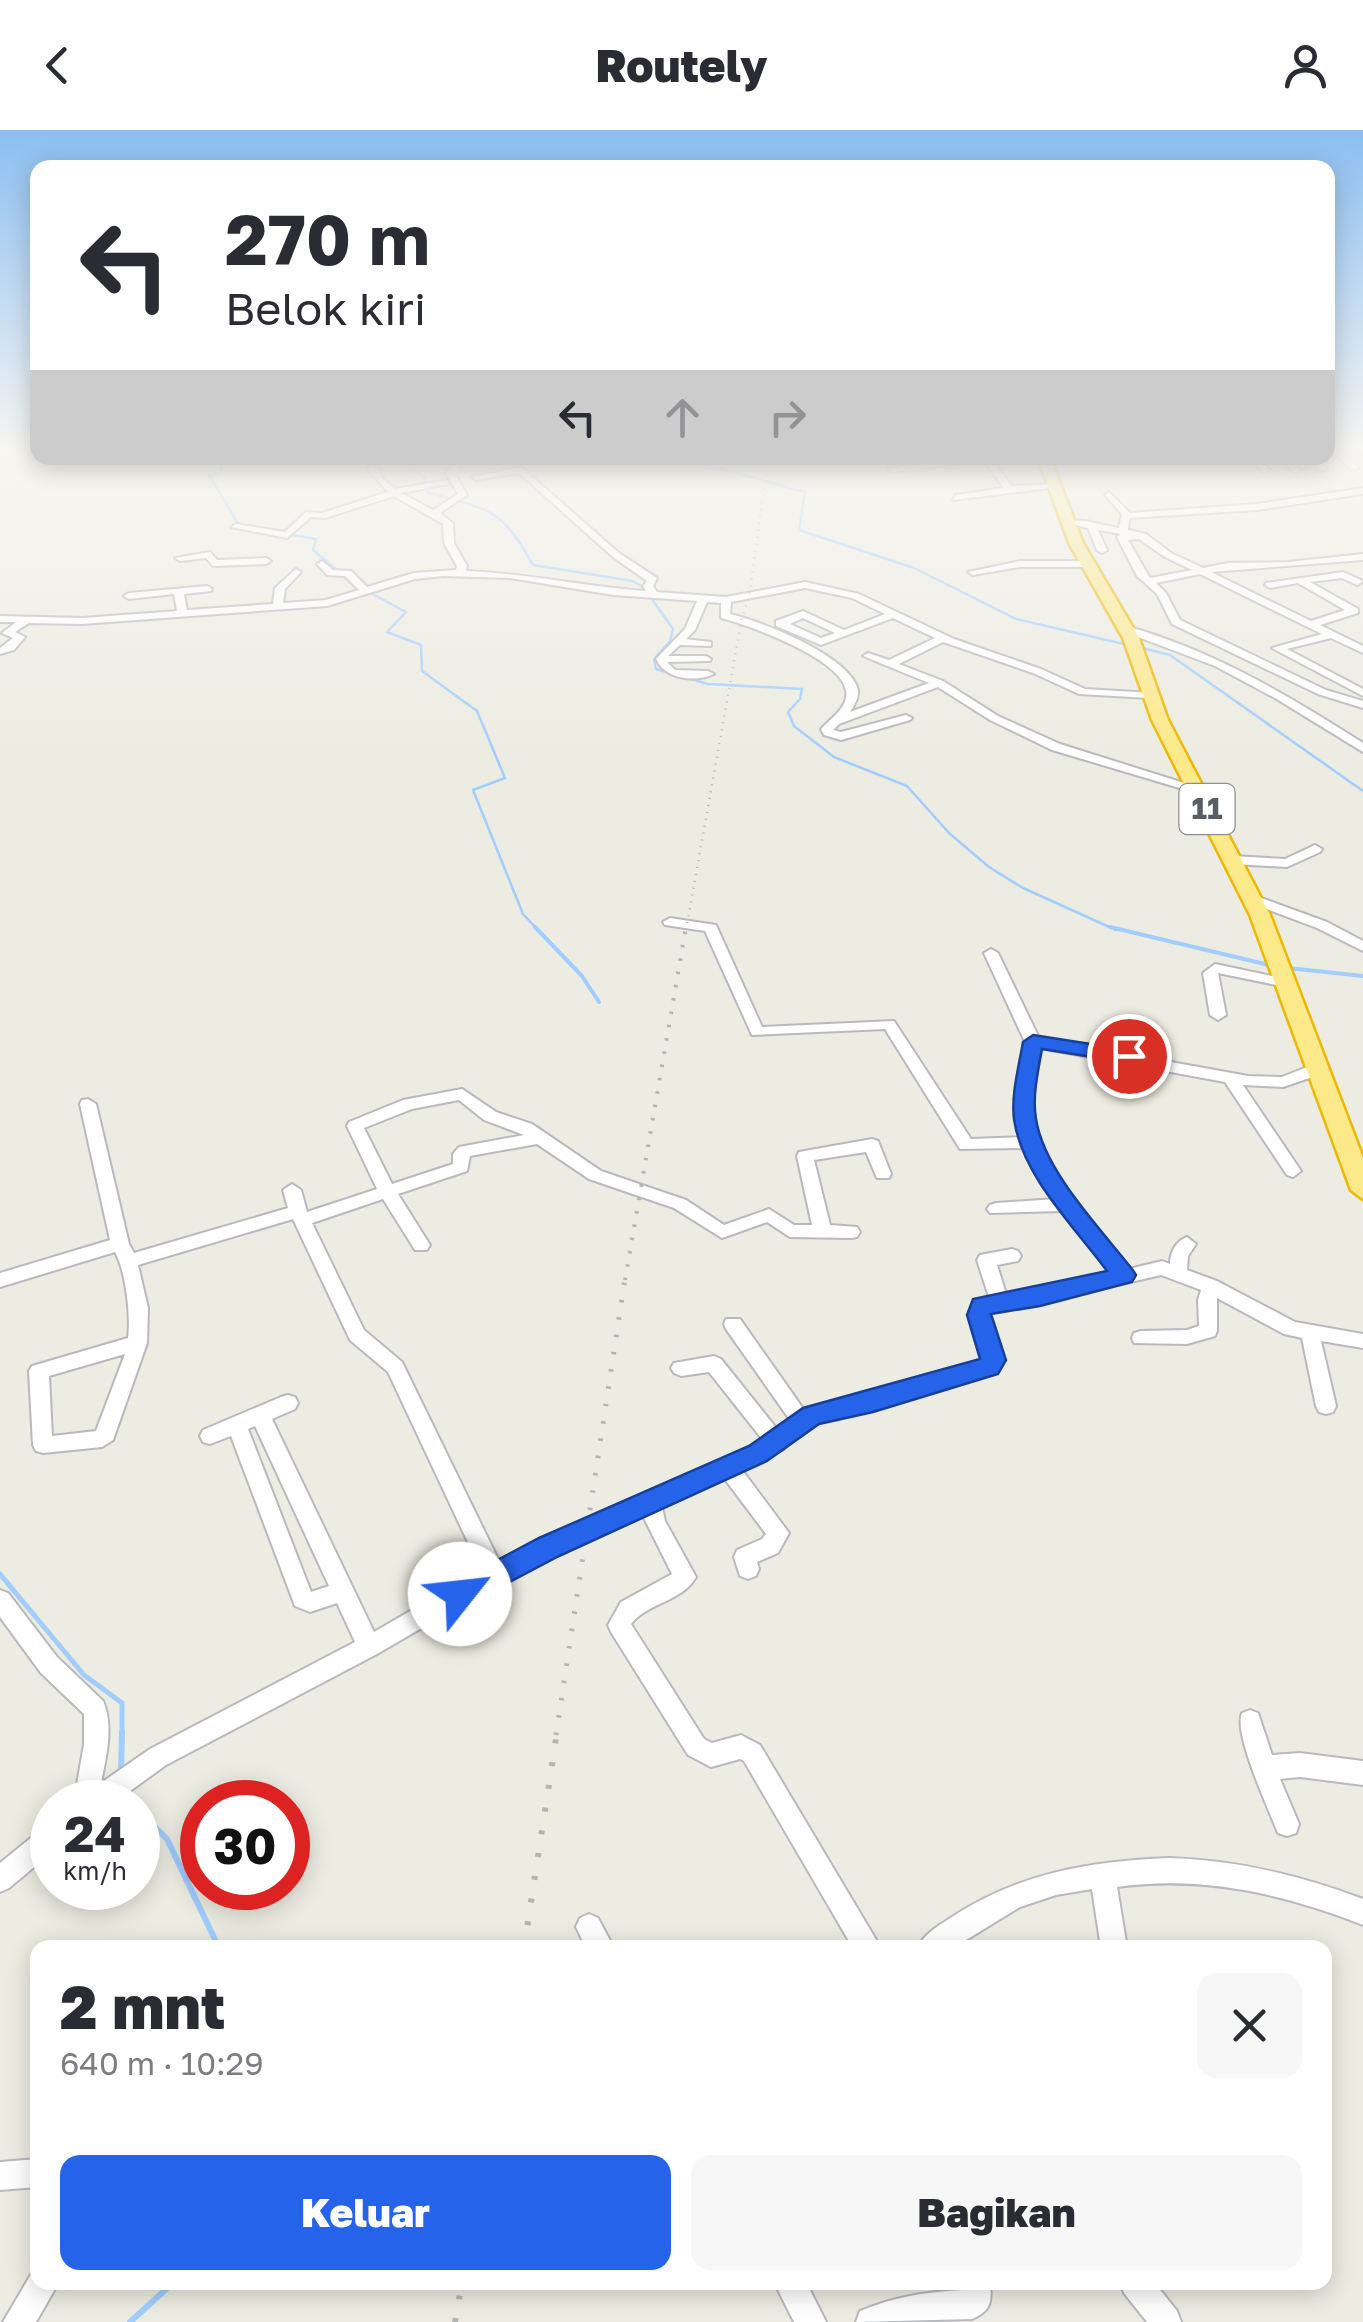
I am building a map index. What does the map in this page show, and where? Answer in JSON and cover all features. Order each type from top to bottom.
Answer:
[{"type":"highway","name":"11","points":[[1081,550],[1131,640],[1149,695],[1253,899],[1363,1190]]},
{"type":"street","points":[[454,550],[461,564],[460,572]]},
{"type":"street","points":[[611,550],[653,580],[648,586],[653,594]]},
{"type":"street","points":[[1129,550],[1147,582],[1161,593],[1176,622],[1328,695],[1363,705]]},
{"type":"street","points":[[1160,550],[1363,650]]},
{"type":"street","points":[[180,558],[210,555],[214,563],[202,613]]},
{"type":"street","points":[[1147,582],[1228,566],[1285,565],[1363,556]]},
{"type":"street","points":[[214,563],[266,561]]},
{"type":"street","points":[[322,564],[330,573],[348,573],[367,592]]},
{"type":"street","points":[[974,572],[1020,564],[1087,564]]},
{"type":"street","points":[[278,607],[281,587],[296,572]]},
{"type":"street","points":[[0,619],[182,614],[327,604],[420,575],[460,572],[726,600],[808,585],[851,595],[943,638],[1085,693],[1149,695]]},
{"type":"street","points":[[1270,585],[1344,576],[1357,582]]},
{"type":"street","points":[[1300,580],[1354,611],[1308,625]]},
{"type":"street","points":[[129,596],[207,589]]},
{"type":"street","points":[[178,592],[182,614]]},
{"type":"street","points":[[770,592],[844,634]]},
{"type":"street","points":[[703,598],[693,626],[662,658],[662,666],[672,674],[708,674]]},
{"type":"street","points":[[726,600],[725,616],[760,625],[834,669],[850,687],[851,700],[826,731],[838,737],[906,718]]},
{"type":"street","points":[[780,624],[804,614]]},
{"type":"street","points":[[803,650],[895,614]]},
{"type":"street","points":[[768,618],[821,642]]},
{"type":"street","points":[[0,651],[18,640],[20,637],[7,633],[25,620]]},
{"type":"street","points":[[1248,656],[1331,635]]},
{"type":"street","points":[[892,663],[943,638]]},
{"type":"street","points":[[1131,640],[1164,641],[1252,682],[1363,748]]},
{"type":"street","points":[[680,642],[707,644]]},
{"type":"street","points":[[1277,648],[1363,693]]},
{"type":"street","points":[[868,656],[939,684],[994,718],[1056,748],[1197,789]]},
{"type":"street","points":[[662,658],[706,659]]},
{"type":"street","points":[[836,721],[939,684]]},
{"type":"street","points":[[1233,860],[1287,863],[1315,849]]},
{"type":"street","points":[[1253,899],[1322,925],[1363,947]]},
{"type":"street","points":[[670,922],[711,928],[758,1032],[889,1024],[966,1145],[1031,1142]]},
{"type":"street","points":[[991,953],[1033,1042],[1025,1092],[1025,1120],[1031,1142],[1067,1204],[1124,1275]]},
{"type":"street","points":[[1218,1014],[1210,973],[1216,968],[1283,975]]},
{"type":"street","points":[[1033,1042],[1167,1063],[1231,1078],[1280,1082],[1318,1068]]},
{"type":"street","points":[[1231,1078],[1292,1171]]},
{"type":"street","points":[[422,1245],[386,1190],[355,1126],[409,1104],[467,1095],[490,1116],[526,1128],[595,1175],[680,1204],[722,1232],[768,1215],[784,1230],[852,1232]]},
{"type":"street","points":[[88,1104],[125,1252],[130,1289],[140,1311],[138,1343],[104,1436],[42,1445],[39,1371],[138,1343]]},
{"type":"street","points":[[0,1280],[300,1216],[461,1167],[465,1151],[538,1138]]},
{"type":"street","points":[[822,1230],[803,1162],[805,1156],[872,1146],[884,1174]]},
{"type":"street","points":[[292,1190],[300,1216],[357,1335],[395,1368],[494,1574]]},
{"type":"street","points":[[996,1209],[1067,1204]]},
{"type":"street","points":[[1178,1272],[1180,1255],[1187,1244]]},
{"type":"street","points":[[1000,1303],[986,1260],[1012,1256]]},
{"type":"street","points":[[128,1780],[170,1751],[369,1647],[494,1574],[777,1442],[818,1414],[873,1402],[992,1365],[978,1311],[982,1306],[1156,1268],[1178,1272],[1211,1286],[1279,1324],[1363,1341]]},
{"type":"street","points":[[1141,1338],[1187,1337],[1208,1331],[1206,1300],[1211,1286]]},
{"type":"street","points":[[733,1324],[802,1422]]},
{"type":"street","points":[[1310,1333],[1326,1406]]},
{"type":"street","points":[[681,1368],[714,1364],[777,1442]]},
{"type":"street","points":[[210,1436],[288,1403]]},
{"type":"street","points":[[260,1415],[369,1647]]},
{"type":"street","points":[[237,1425],[303,1598],[310,1602],[343,1591]]},
{"type":"street","points":[[727,1466],[778,1533],[770,1546],[746,1557],[748,1569]]},
{"type":"street","points":[[650,1501],[655,1523],[685,1577],[674,1588],[622,1614],[623,1632],[696,1747],[711,1754],[741,1747],[752,1753],[863,1940]]},
{"type":"street","points":[[0,1600],[49,1665],[95,1709],[98,1730],[90,1780]]},
{"type":"street","points":[[1250,1721],[1264,1768],[1288,1824]]},
{"type":"street","points":[[1264,1768],[1300,1764],[1363,1773]]},
{"type":"street","points":[[0,1879],[30,1855]]},
{"type":"street","points":[[942,1940],[972,1917],[1046,1885],[1076,1876],[1144,1869],[1250,1878],[1302,1888],[1363,1912]]},
{"type":"street","points":[[1103,1876],[1113,1940]]},
{"type":"street","points":[[0,2176],[30,2174]]},
{"type":"street","points":[[18,2322],[39,2290]]},
{"type":"street","points":[[793,2290],[812,2322]]},
{"type":"street","points":[[871,2322],[914,2308],[972,2304],[977,2290]]},
{"type":"street","points":[[1141,2290],[1166,2322]]},
{"type":"waterway","points":[[313,550],[338,571]]},
{"type":"waterway","points":[[524,550],[533,565],[633,581],[644,588],[673,629],[670,641],[654,659],[656,669],[708,684],[802,689],[800,699],[788,712],[794,726],[834,757],[907,786],[949,833],[989,867],[1023,888],[1116,930]]},
{"type":"waterway","points":[[860,550],[914,568],[1016,619],[1128,645]]},
{"type":"waterway","points":[[367,591],[406,612],[387,632],[421,645],[422,671],[477,711],[505,778],[473,790],[523,914],[538,930]]},
{"type":"waterway","points":[[1142,648],[1170,655],[1363,791]]},
{"type":"waterway","points":[[535,927],[582,976],[599,1002]]},
{"type":"waterway","points":[[1110,927],[1269,965]]},
{"type":"waterway","points":[[1288,968],[1363,976]]},
{"type":"waterway","points":[[0,1574],[84,1675],[122,1703],[122,1732]]},
{"type":"waterway","points":[[121,1773],[122,1732]]},
{"type":"waterway","points":[[160,1832],[167,1839],[215,1940]]},
{"type":"waterway","points":[[130,2322],[165,2290]]},
{"type":"railway","points":[[686,930],[755,550]]},
{"type":"railway","points":[[625,1280],[686,927]]},
{"type":"railway","points":[[556,1735],[625,1278]]},
{"type":"railway","points":[[525,1940],[557,1732]]},
{"type":"railway","points":[[455,2322],[461,2290]]},
{"type":"route","points":[[460,1594],[549,1547],[758,1454],[812,1415],[873,1402],[992,1365],[978,1311],[982,1306],[1124,1275],[1042,1166],[1025,1120],[1025,1092],[1033,1042],[1129,1056]]}]
